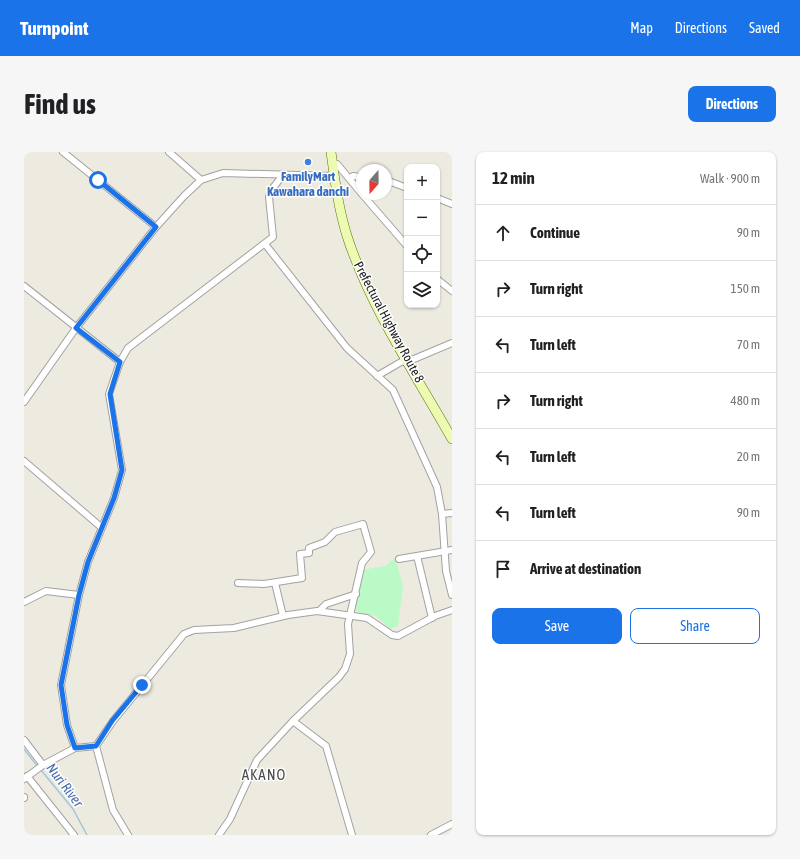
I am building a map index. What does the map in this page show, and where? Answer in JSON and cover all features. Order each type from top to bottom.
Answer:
[{"type":"main road","name":"Prefectural Highway Route 8","points":[[331,152],[334,176],[349,240],[362,275],[408,361],[452,438]]},
{"type":"street","points":[[63,152],[156,227]]},
{"type":"street","points":[[169,152],[201,180]]},
{"type":"street","points":[[332,164],[337,164],[356,186]]},
{"type":"street","points":[[24,402],[76,328],[156,227],[184,196],[201,180],[223,173],[334,176]]},
{"type":"street","points":[[75,748],[67,725],[61,685],[79,595],[88,562],[114,498],[122,470],[110,394],[120,362],[128,348],[273,237],[269,197],[272,189],[283,175]]},
{"type":"street","points":[[350,178],[356,176]]},
{"type":"street","points":[[392,182],[404,187]]},
{"type":"street","points":[[440,199],[452,204]]},
{"type":"street","points":[[367,200],[404,243]]},
{"type":"street","points":[[265,244],[348,348],[393,390],[437,487],[442,514],[443,551],[447,578],[452,595]]},
{"type":"street","points":[[440,281],[452,291]]},
{"type":"street","points":[[24,286],[120,362]]},
{"type":"street","points":[[377,376],[401,362],[408,361],[452,343]]},
{"type":"street","points":[[24,461],[101,527]]},
{"type":"street","points":[[442,514],[452,513]]},
{"type":"street","points":[[219,835],[230,819],[257,760],[293,721],[339,678],[345,669],[350,654],[348,626],[362,563],[372,552],[363,524],[335,532],[325,542],[308,548],[309,553],[300,554],[302,578],[257,585],[238,582]]},
{"type":"street","points":[[399,558],[452,550]]},
{"type":"street","points":[[417,556],[432,618]]},
{"type":"street","points":[[275,583],[283,616]]},
{"type":"street","points":[[24,602],[46,591],[79,595]]},
{"type":"street","points":[[319,611],[326,604],[356,594]]},
{"type":"street","points":[[128,835],[113,810],[96,746],[112,721],[184,634],[194,630],[234,628],[283,616],[319,611],[370,619],[392,635],[396,636],[406,633],[432,618],[452,610]]},
{"type":"street","points":[[293,721],[326,746],[352,835]]},
{"type":"street","points":[[24,740],[41,766]]},
{"type":"street","points":[[74,835],[27,777],[41,766],[75,748],[96,746]]},
{"type":"street","points":[[431,835],[452,824]]},
{"type":"green space","points":[[395,558],[403,586],[398,626],[390,629],[376,616],[355,611],[362,570],[385,566]]},
{"type":"waterway","name":"Nuri River","points":[[24,749],[38,767]]},
{"type":"waterway","name":"Nuri River","points":[[41,770],[73,809],[87,835]]},
{"type":"place","name":"FamilyMart Kawahara danchi","points":[[308,162]]},
{"type":"district","name":"AKANO","points":[[264,774]]},
{"type":"route","points":[[98,180],[156,227],[76,328],[120,362],[110,394],[122,470],[114,498],[88,562],[79,595],[61,685],[67,725],[75,748],[96,746],[112,721],[142,685]]}]
